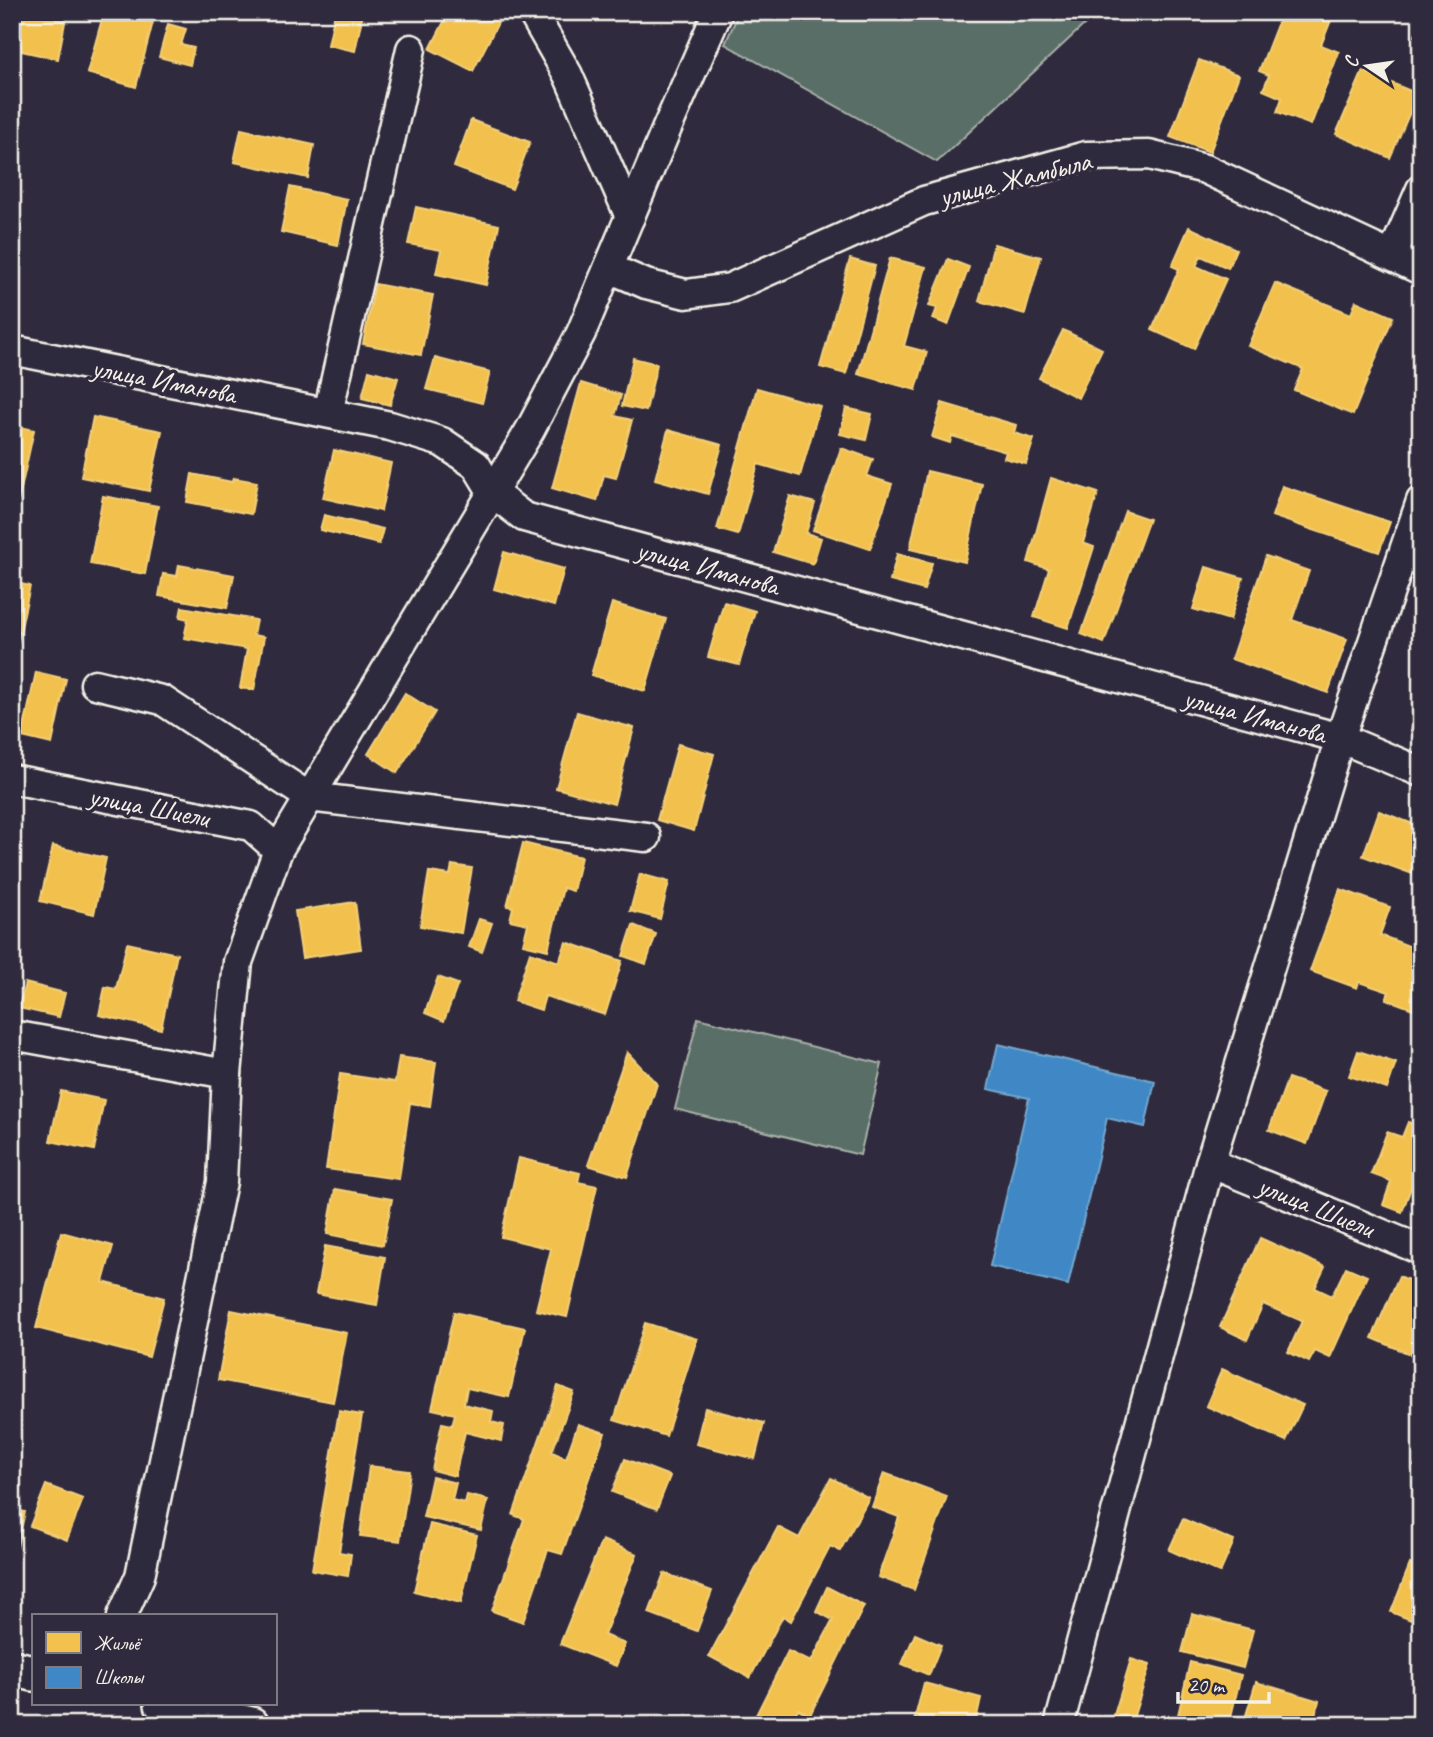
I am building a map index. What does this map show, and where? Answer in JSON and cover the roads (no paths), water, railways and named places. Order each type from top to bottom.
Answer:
[{"type":"street","points":[[531,12],[568,75],[630,217]]},
{"type":"street","points":[[123,1614],[141,1576],[222,1182],[226,1074],[238,962],[278,850],[530,430],[581,333],[718,12]]},
{"type":"street","points":[[328,413],[411,49]]},
{"type":"street","name":"улица Жамбыла","points":[[608,268],[646,284],[686,294],[730,288],[924,201],[1086,156],[1149,155],[1205,169],[1421,270]]},
{"type":"street","points":[[1392,256],[1421,189]]},
{"type":"street","name":"улица Иманова","points":[[12,350],[390,426],[442,442],[476,465],[493,493],[524,517],[1340,738],[1421,772]]},
{"type":"street","points":[[1059,1725],[1210,1163],[1340,738],[1421,501]]},
{"type":"street","points":[[95,684],[162,700],[309,797],[646,837]]},
{"type":"street","name":"улица Шиели","points":[[12,779],[251,826],[278,850]]},
{"type":"street","points":[[12,1035],[226,1074]]},
{"type":"street","name":"улица Шиели","points":[[1210,1163],[1421,1250]]},
{"type":"street","points":[[12,1668],[32,1673]]},
{"type":"street","points":[[171,1706],[251,1725]]}]
